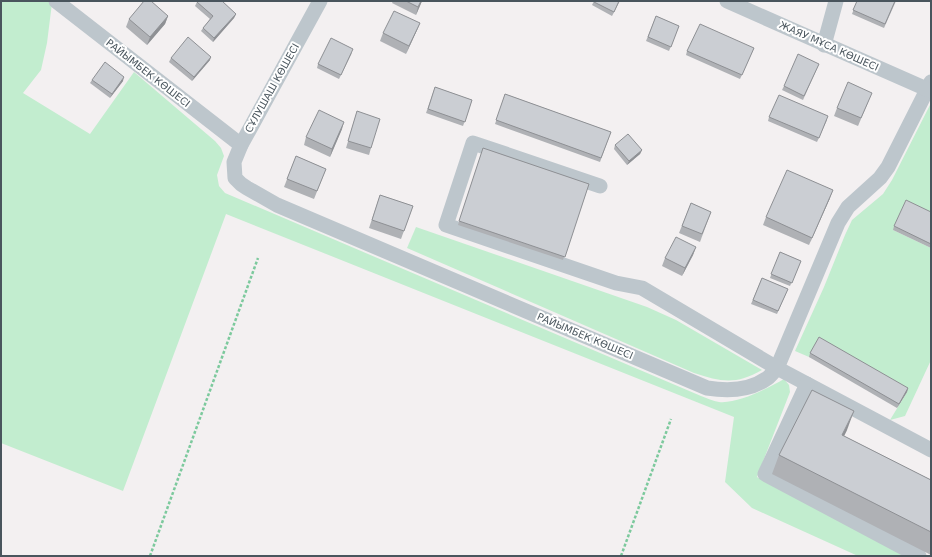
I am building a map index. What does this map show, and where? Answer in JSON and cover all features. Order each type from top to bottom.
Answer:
[{"type":"street","name":"РАЙЫМБЕК КӨШЕСІ","points":[[56,1],[241,146]]},
{"type":"street","name":"СҰЛУШАШ КӨШЕСІ","points":[[235,178],[234,162],[241,146],[320,1]]},
{"type":"street","name":"ЖАЯУ МҰСА КӨШЕСІ","points":[[727,1],[824,45],[930,87]]},
{"type":"street","points":[[824,45],[836,1]]},
{"type":"street","points":[[777,368],[838,223],[848,207],[880,178],[888,167],[930,87]]},
{"type":"street","points":[[600,186],[472,143],[446,225],[616,283],[642,288],[777,368],[931,450]]},
{"type":"street","name":"РАЙЫМБЕК КӨШЕСІ","points":[[235,178],[241,184],[277,205],[707,388],[724,391],[747,388],[766,380],[777,368]]},
{"type":"street","points":[[806,384],[765,474],[919,556]]},
{"type":"path","points":[[150,556],[258,258]]},
{"type":"path","points":[[621,556],[672,419]]},
{"type":"green space","points":[[1,1],[50,1],[52,3],[47,43],[41,70],[23,93],[90,134],[134,72],[215,141],[221,148],[224,156],[217,175],[219,186],[225,193],[712,400],[719,402],[735,401],[761,391],[784,379],[789,385],[790,392],[757,477],[908,556],[858,556],[752,508],[725,482],[734,417],[226,214],[123,491],[1,443]]},
{"type":"green space","points":[[931,103],[931,216],[893,230],[931,248],[931,360],[905,416],[890,420],[907,392],[795,351],[852,220],[883,194],[892,180]]},
{"type":"green space","points":[[416,227],[647,307],[676,320],[762,370],[753,375],[736,380],[721,380],[694,373],[407,248]]},
{"type":"building","points":[[144,1],[151,1],[168,16],[150,37],[129,19]]},
{"type":"building","points":[[222,1],[236,14],[214,38],[203,28],[213,16],[197,2]]},
{"type":"building","points":[[406,1],[421,1],[418,7]]},
{"type":"building","points":[[594,1],[619,1],[614,12]]},
{"type":"building","points":[[857,1],[895,1],[885,24],[853,10]]},
{"type":"building","points":[[394,11],[420,23],[409,46],[383,33]]},
{"type":"building","points":[[656,16],[679,26],[671,47],[648,37]]},
{"type":"building","points":[[700,24],[754,48],[742,75],[687,51]]},
{"type":"building","points":[[188,37],[211,57],[194,77],[171,58]]},
{"type":"building","points":[[331,38],[353,49],[341,75],[318,64]]},
{"type":"building","points":[[798,54],[819,64],[804,96],[784,86]]},
{"type":"building","points":[[105,62],[124,77],[112,94],[92,80]]},
{"type":"building","points":[[848,82],[872,93],[861,118],[837,108]]},
{"type":"building","points":[[435,87],[472,100],[465,122],[428,109]]},
{"type":"building","points":[[505,94],[611,132],[601,158],[496,120]]},
{"type":"building","points":[[779,95],[828,116],[819,138],[769,117]]},
{"type":"building","points":[[319,110],[344,122],[332,149],[306,137]]},
{"type":"building","points":[[357,111],[380,119],[371,148],[348,141]]},
{"type":"building","points":[[628,134],[642,150],[629,161],[615,145]]},
{"type":"building","points":[[483,148],[589,184],[565,257],[459,221]]},
{"type":"building","points":[[296,156],[326,169],[317,191],[287,179]]},
{"type":"building","points":[[787,170],[833,190],[812,238],[766,217]]},
{"type":"building","points":[[380,195],[413,206],[404,231],[372,220]]},
{"type":"building","points":[[906,200],[931,212],[931,244],[894,226]]},
{"type":"building","points":[[691,203],[711,212],[702,234],[682,226]]},
{"type":"building","points":[[676,237],[696,247],[685,268],[665,258]]},
{"type":"building","points":[[780,252],[801,261],[792,283],[771,274]]},
{"type":"building","points":[[762,278],[788,289],[778,311],[753,300]]},
{"type":"building","points":[[819,337],[908,388],[899,404],[810,353]]},
{"type":"building","points":[[812,390],[854,411],[842,435],[931,480],[931,532],[779,455]]}]
